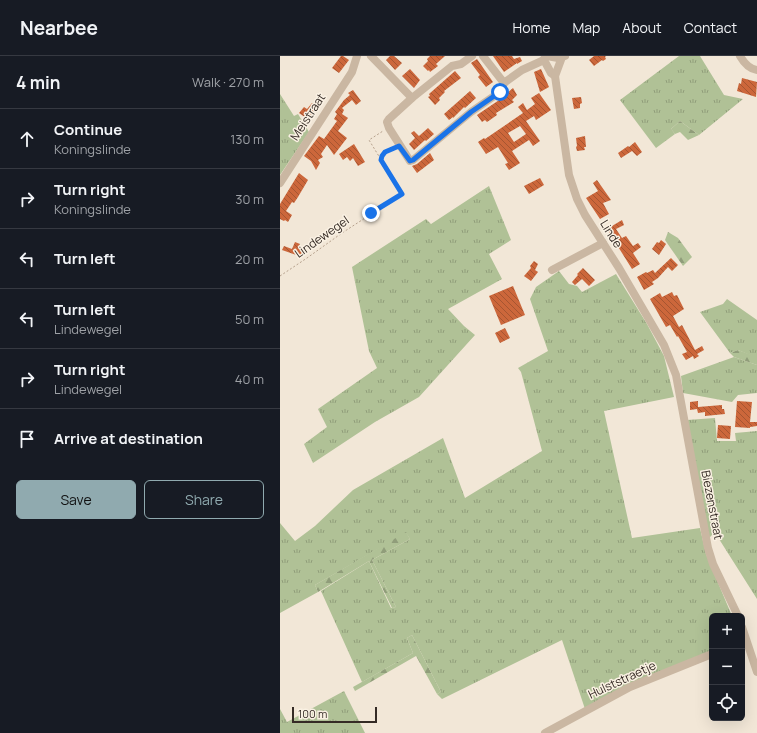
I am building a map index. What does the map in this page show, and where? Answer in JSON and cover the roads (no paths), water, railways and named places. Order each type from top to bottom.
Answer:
[{"type":"street","points":[[370,56],[412,98]]},
{"type":"street","points":[[472,56],[461,64],[452,66],[412,98],[389,119],[388,127],[407,159],[410,161],[471,112],[500,92],[504,83],[522,70],[545,57]]},
{"type":"street","points":[[483,56],[504,83]]},
{"type":"street","points":[[740,56],[752,69],[757,70]]},
{"type":"street","name":"Linde","points":[[555,76],[551,73],[545,57],[563,57],[555,76],[571,184],[585,215],[619,268],[664,345],[676,375],[680,392]]},
{"type":"street","name":"Meistraat","points":[[280,183],[352,72],[356,60]]},
{"type":"street","points":[[552,270],[602,243]]},
{"type":"street","name":"Biezenstraat","points":[[680,392],[708,548],[713,564],[737,613]]},
{"type":"street","points":[[745,643],[757,669]]},
{"type":"street","name":"Hulststraetje","points":[[545,733],[630,688],[709,655]]}]
